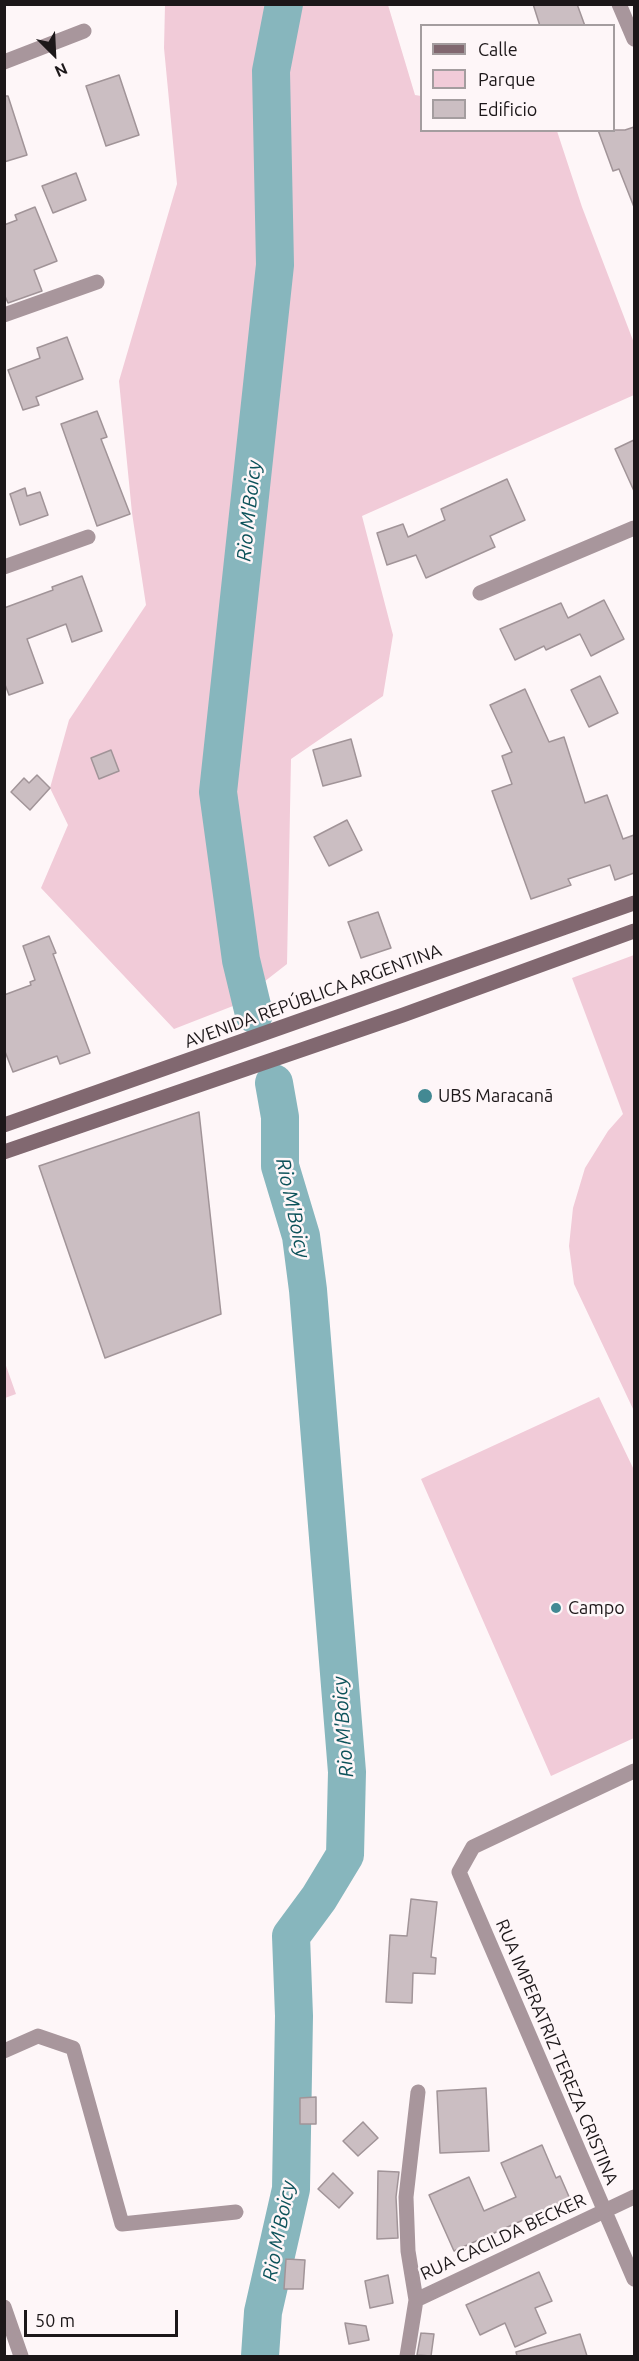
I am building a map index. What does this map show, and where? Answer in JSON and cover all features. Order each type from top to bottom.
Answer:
[{"type":"main road","name":"AVENIDA REPÚBLICA ARGENTINA","points":[[4,1125],[634,903]]},
{"type":"main road","points":[[4,1152],[403,1015],[634,931]]},
{"type":"street","points":[[619,4],[634,39]]},
{"type":"street","points":[[4,62],[84,31]]},
{"type":"street","points":[[4,315],[97,282]]},
{"type":"street","points":[[480,593],[634,528]]},
{"type":"street","points":[[4,567],[88,537]]},
{"type":"street","name":"RUA IMPERATRIZ TEREZA CRISTINA","points":[[634,1771],[473,1847],[459,1872],[634,2279]]},
{"type":"street","points":[[4,2051],[38,2037],[73,2048],[122,2224],[236,2212]]},
{"type":"street","name":"RUA CACILDA BECKER","points":[[418,2092],[406,2197],[408,2251],[416,2300],[634,2197]]},
{"type":"street","points":[[407,2356],[416,2300]]},
{"type":"street","points":[[4,2307],[21,2356]]},
{"type":"green space","points":[[165,5],[388,5],[415,95],[420,96],[420,132],[557,132],[582,207],[634,343],[634,395],[362,516],[393,635],[383,696],[291,759],[287,964],[233,1006],[174,1029],[41,888],[68,825],[50,788],[69,720],[146,605],[132,513],[119,381],[177,184],[164,48]]},
{"type":"green space","points":[[634,955],[634,1411],[574,1284],[569,1246],[573,1208],[585,1168],[608,1131],[623,1114],[572,978]]},
{"type":"green space","points":[[4,1360],[16,1394],[5,1398],[4,1398]]},
{"type":"green space","name":"Campo","points":[[599,1397],[634,1470],[634,1738],[551,1776],[421,1479]]},
{"type":"building","points":[[533,4],[577,4],[584,24],[539,24]]},
{"type":"building","points":[[119,75],[139,135],[106,146],[86,86]]},
{"type":"building","points":[[4,96],[8,96],[27,155],[4,162]]},
{"type":"building","points":[[634,127],[634,207],[619,169],[613,171],[599,132]]},
{"type":"building","points":[[76,173],[86,200],[53,213],[42,186]]},
{"type":"building","points":[[35,207],[57,261],[34,270],[42,291],[8,303],[4,294],[4,225],[17,220],[15,215]]},
{"type":"building","points":[[67,337],[83,379],[36,397],[39,405],[23,410],[8,370],[40,358],[37,348]]},
{"type":"building","points":[[97,411],[107,437],[101,439],[130,514],[97,526],[61,424]]},
{"type":"building","points":[[634,440],[634,491],[615,449]]},
{"type":"building","points":[[507,479],[525,520],[490,536],[495,547],[426,578],[416,555],[387,565],[377,533],[403,524],[408,537],[445,520],[441,509]]},
{"type":"building","points":[[25,488],[27,496],[40,492],[48,515],[20,525],[10,494]]},
{"type":"building","points":[[82,576],[102,631],[72,642],[66,624],[27,639],[43,683],[9,695],[4,682],[4,608],[53,590],[52,587]]},
{"type":"building","points":[[604,600],[624,639],[591,656],[580,634],[546,650],[544,646],[515,660],[500,629],[561,603],[568,618]]},
{"type":"building","points":[[600,676],[618,713],[589,727],[571,690]]},
{"type":"building","points":[[525,689],[549,742],[564,737],[585,803],[607,795],[623,839],[634,835],[634,873],[615,880],[610,865],[568,879],[571,885],[531,899],[492,791],[512,784],[502,756],[512,752],[490,705]]},
{"type":"building","points":[[351,739],[361,776],[323,786],[313,750]]},
{"type":"building","points":[[111,750],[119,771],[99,779],[91,758]]},
{"type":"building","points":[[37,775],[50,788],[30,810],[11,792],[24,778],[29,783]]},
{"type":"building","points":[[347,820],[362,850],[329,866],[314,837]]},
{"type":"building","points":[[378,912],[391,948],[361,958],[348,922]]},
{"type":"building","points":[[49,936],[56,953],[53,954],[90,1053],[60,1064],[57,1056],[13,1072],[4,1049],[4,995],[31,985],[30,982],[35,980],[23,946]]},
{"type":"building","points":[[199,1112],[221,1314],[105,1358],[39,1166]]},
{"type":"building","points":[[411,1899],[437,1902],[431,1957],[436,1958],[435,1974],[413,1973],[412,2003],[386,2002],[390,1935],[407,1936]]},
{"type":"building","points":[[486,2088],[489,2151],[440,2153],[437,2091]]},
{"type":"building","points":[[316,2097],[316,2124],[300,2124],[300,2098]]},
{"type":"building","points":[[363,2122],[378,2138],[358,2156],[343,2141]]},
{"type":"building","points":[[542,2145],[556,2178],[560,2176],[570,2199],[454,2251],[429,2195],[469,2177],[484,2211],[516,2197],[501,2163]]},
{"type":"building","points":[[378,2171],[399,2172],[396,2197],[398,2238],[377,2239]]},
{"type":"building","points":[[333,2173],[353,2193],[339,2208],[318,2189]]},
{"type":"building","points":[[286,2259],[305,2260],[303,2289],[284,2289]]},
{"type":"building","points":[[539,2272],[552,2301],[535,2308],[546,2333],[515,2347],[505,2323],[480,2335],[466,2305]]},
{"type":"building","points":[[388,2275],[393,2303],[370,2308],[365,2281]]},
{"type":"building","points":[[345,2323],[366,2326],[369,2340],[349,2344]]},
{"type":"building","points":[[421,2333],[434,2334],[431,2356],[417,2355]]},
{"type":"building","points":[[580,2334],[587,2356],[517,2356],[516,2352]]},
{"type":"waterway","name":"Rio M'Boicy","points":[[254,1014],[241,960],[218,792],[275,265],[271,71],[284,4]]},
{"type":"waterway","name":"Rio M'Boicy","points":[[260,2356],[263,2312],[291,2189],[294,2016],[291,1936],[319,1898],[345,1855],[347,1772],[308,1290],[301,1236],[280,1166],[280,1117],[274,1083]]},
{"type":"place","name":"UBS Maracanã","points":[[425,1096]]},
{"type":"place","name":"Campo","points":[[556,1608]]}]
